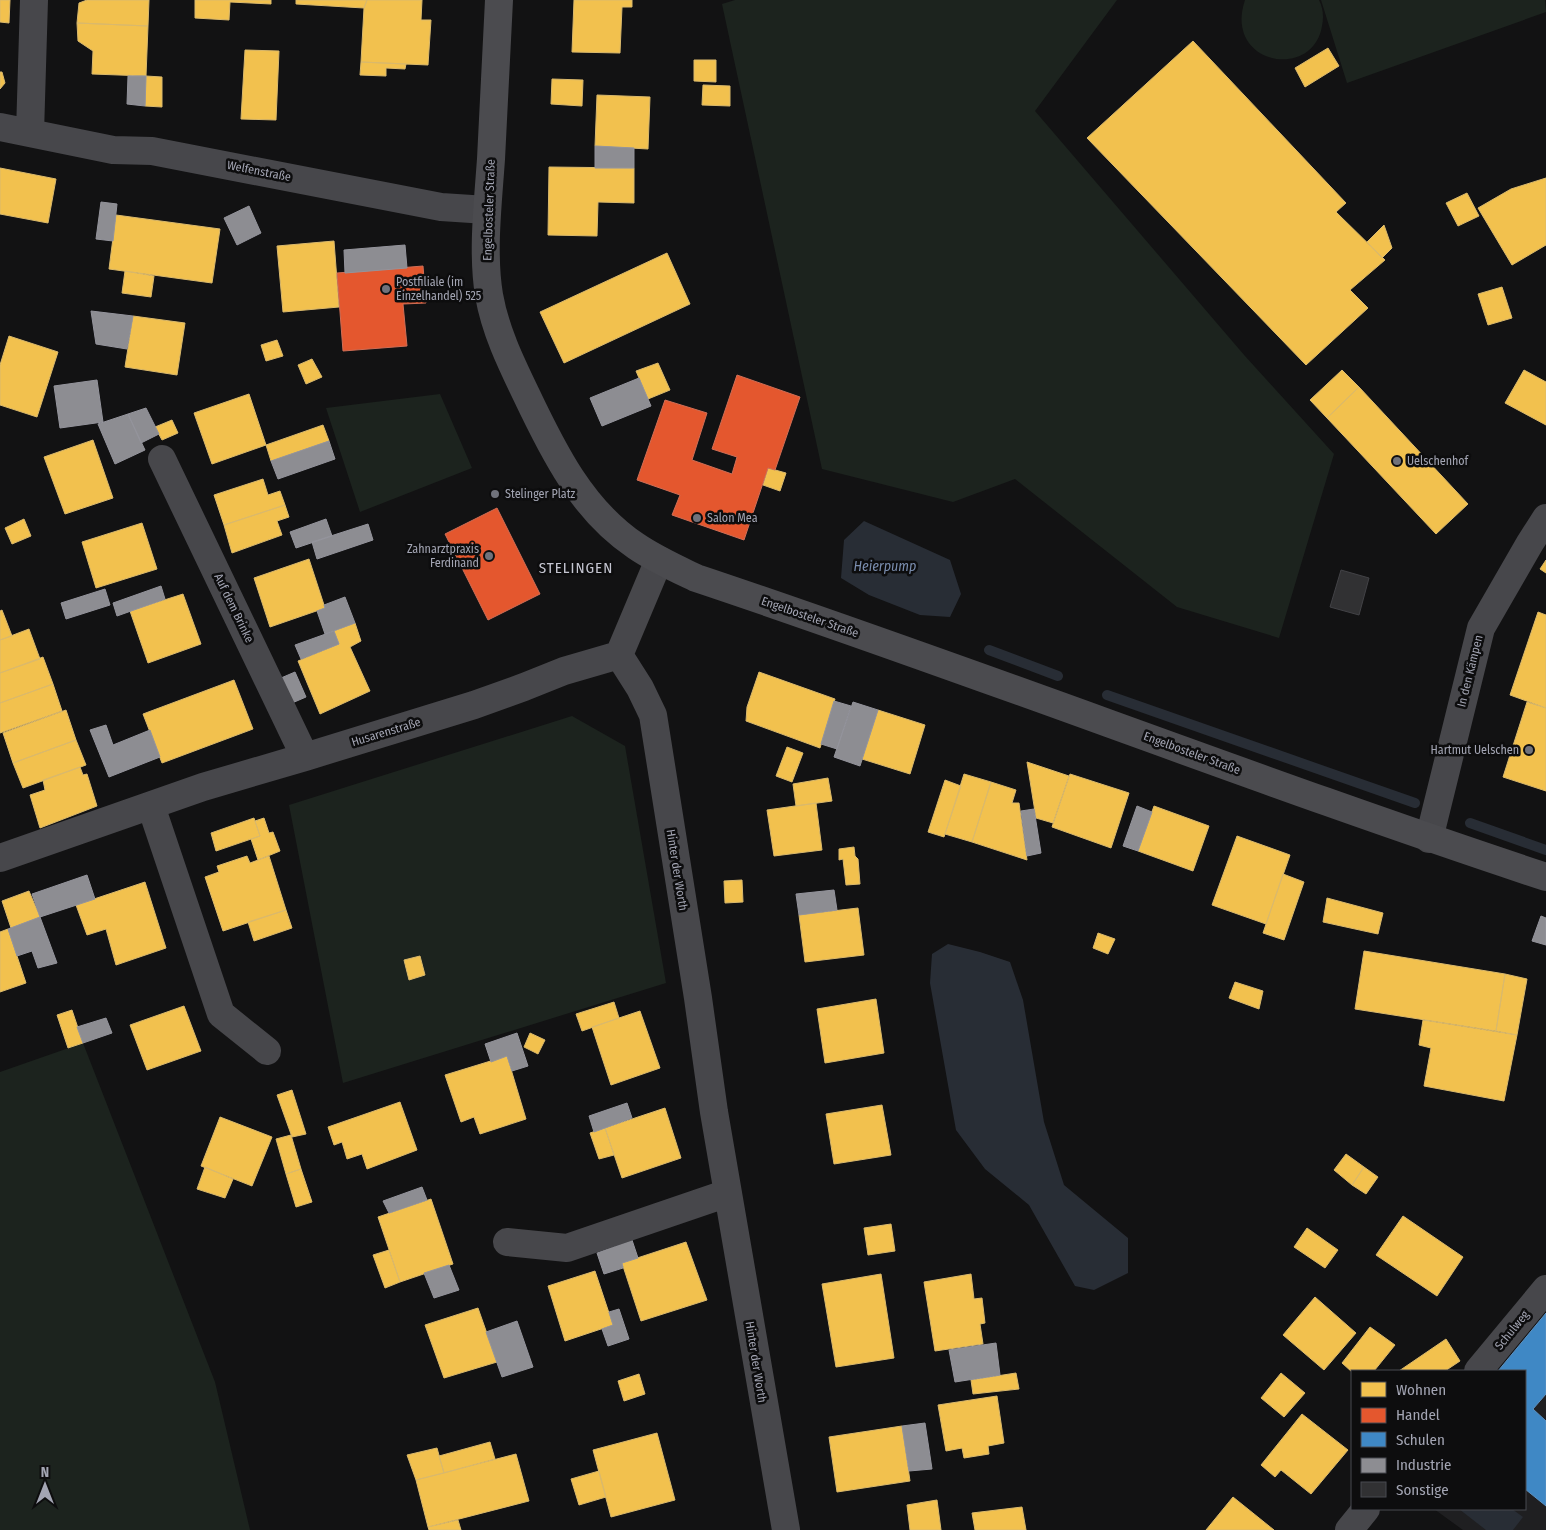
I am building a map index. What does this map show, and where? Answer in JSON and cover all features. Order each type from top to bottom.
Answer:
[{"type":"street","points":[[30,132],[34,0]]},
{"type":"street","name":"Engelbosteler Straße","points":[[498,0],[487,210],[489,296],[499,335],[535,413],[568,475],[588,502],[634,545],[696,578],[939,662],[1429,838],[1546,877]]},
{"type":"street","name":"Welfenstraße","points":[[0,127],[113,150],[161,153],[441,207],[487,210]]},
{"type":"street","name":"Auf dem Brinke","points":[[162,459],[305,758]]},
{"type":"street","name":"In den Kämpen","points":[[1429,838],[1481,628],[1546,518]]},
{"type":"street","points":[[620,654],[659,560]]},
{"type":"street","name":"Husarenstraße","points":[[0,858],[203,787],[305,758],[474,705],[564,671],[620,654]]},
{"type":"street","name":"Hinter der Worth","points":[[620,654],[653,715],[714,1112],[786,1530]]},
{"type":"street","points":[[151,806],[221,1014],[267,1051]]},
{"type":"street","points":[[507,1242],[567,1248],[728,1193]]},
{"type":"street","name":"Schulweg","points":[[1479,1370],[1546,1289]]},
{"type":"street","points":[[1349,1530],[1365,1510]]},
{"type":"shaded area","points":[[735,0],[1117,0],[1035,111],[1245,356],[1334,454],[1279,638],[1177,607],[1015,479],[953,502],[822,469],[722,4]]},
{"type":"shaded area","points":[[1245,0],[1319,0],[1323,19],[1315,43],[1303,54],[1288,59],[1272,58],[1257,51],[1246,39],[1242,22]]},
{"type":"shaded area","points":[[1321,0],[1545,0],[1546,12],[1347,83]]},
{"type":"shaded area","points":[[440,394],[472,468],[360,512],[326,408]]},
{"type":"shaded area","points":[[572,716],[625,746],[666,983],[343,1083],[289,805]]},
{"type":"shaded area","points":[[83,1043],[215,1382],[250,1530],[0,1530],[0,1072]]},
{"type":"shaded area","points":[[1546,1313],[1546,1530],[1463,1530],[1435,1510],[1526,1510],[1526,1370],[1499,1370]]},
{"type":"water","name":"Heierpump","points":[[864,521],[950,560],[961,594],[950,617],[920,615],[869,595],[841,578],[844,540]]},
{"type":"water","points":[[948,944],[1010,962],[1023,1000],[1044,1122],[1064,1185],[1128,1238],[1128,1273],[1094,1290],[1075,1286],[1029,1205],[985,1169],[956,1130],[930,983],[932,954]]},
{"type":"water","points":[[1460,1510],[1513,1510],[1523,1517],[1513,1530],[1486,1530]]},
{"type":"building: Wohnen","points":[[0,0],[10,0],[9,23],[0,22]]},
{"type":"building: Wohnen","points":[[87,0],[149,0],[148,26],[77,23],[79,3]]},
{"type":"building: Wohnen","points":[[195,0],[271,0],[271,4],[230,2],[229,20],[195,18]]},
{"type":"building: Wohnen","points":[[296,0],[367,0],[364,8],[296,4]]},
{"type":"building: Wohnen","points":[[367,0],[422,0],[421,20],[431,20],[428,65],[361,62],[364,8]]},
{"type":"building: Wohnen","points":[[574,0],[632,0],[632,7],[622,7],[620,53],[572,52]]},
{"type":"building: Wohnen","points":[[77,23],[148,26],[146,76],[92,74],[93,51],[78,41]]},
{"type":"building: Wohnen","points":[[1193,41],[1346,203],[1336,212],[1385,260],[1350,290],[1368,308],[1306,365],[1087,138]]},
{"type":"building: Wohnen","points":[[1328,48],[1339,66],[1305,87],[1295,68]]},
{"type":"building: Wohnen","points":[[245,50],[279,51],[276,120],[241,119]]},
{"type":"building: Wohnen","points":[[694,60],[716,60],[716,82],[694,81]]},
{"type":"building: Wohnen","points":[[361,62],[406,64],[405,69],[386,68],[386,76],[360,75]]},
{"type":"building: Wohnen","points":[[0,72],[2,72],[5,83],[0,89]]},
{"type":"building: Wohnen","points":[[146,76],[162,77],[162,107],[145,106]]},
{"type":"building: Wohnen","points":[[552,79],[583,80],[582,106],[551,104]]},
{"type":"building: Wohnen","points":[[703,85],[730,86],[730,106],[702,105]]},
{"type":"building: Wohnen","points":[[597,95],[650,97],[648,149],[595,146]]},
{"type":"building: Wohnen","points":[[549,167],[634,168],[634,203],[598,202],[597,236],[548,235]]},
{"type":"building: Wohnen","points":[[0,168],[56,179],[48,223],[0,214]]},
{"type":"building: Wohnen","points":[[1546,178],[1546,245],[1512,265],[1478,208],[1511,189]]},
{"type":"building: Wohnen","points":[[1467,193],[1479,216],[1458,226],[1446,203]]},
{"type":"building: Wohnen","points":[[116,215],[220,229],[212,283],[109,269]]},
{"type":"building: Wohnen","points":[[1384,225],[1392,248],[1382,258],[1367,242]]},
{"type":"building: Wohnen","points":[[334,241],[339,307],[283,312],[277,246]]},
{"type":"building: Wohnen","points":[[667,253],[690,304],[564,363],[540,312]]},
{"type":"building: Wohnen","points":[[125,271],[154,276],[151,297],[122,293]]},
{"type":"building: Wohnen","points":[[1502,287],[1512,318],[1488,325],[1478,294]]},
{"type":"building: Wohnen","points":[[133,316],[185,323],[177,375],[125,367]]},
{"type":"building: Wohnen","points":[[9,336],[58,352],[37,417],[0,405],[0,365]]},
{"type":"building: Wohnen","points":[[277,340],[283,356],[266,361],[261,345]]},
{"type":"building: Wohnen","points":[[312,359],[322,377],[306,384],[298,365]]},
{"type":"building: Wohnen","points":[[658,363],[670,390],[648,399],[636,371]]},
{"type":"building: Wohnen","points":[[1342,370],[1359,387],[1327,418],[1310,400]]},
{"type":"building: Wohnen","points":[[1524,370],[1546,382],[1546,425],[1505,403]]},
{"type":"building: Wohnen","name":"Uelschenhof","points":[[1359,387],[1468,504],[1436,534],[1327,418]]},
{"type":"building: Wohnen","points":[[249,394],[266,445],[212,464],[194,413]]},
{"type":"building: Wohnen","points":[[172,420],[178,433],[162,440],[155,427]]},
{"type":"building: Wohnen","points":[[323,425],[329,441],[271,461],[266,445]]},
{"type":"building: Wohnen","points":[[93,440],[113,498],[65,514],[44,457]]},
{"type":"building: Wohnen","points":[[768,468],[786,473],[780,491],[763,485]]},
{"type":"building: Wohnen","points":[[263,479],[268,495],[280,491],[285,505],[224,525],[214,495]]},
{"type":"building: Wohnen","points":[[285,505],[289,517],[277,521],[282,535],[232,553],[224,525]]},
{"type":"building: Wohnen","points":[[24,519],[31,536],[12,544],[5,528]]},
{"type":"building: Wohnen","points":[[142,523],[157,569],[96,588],[82,542]]},
{"type":"building: Wohnen","points":[[309,559],[325,608],[270,627],[254,578]]},
{"type":"building: Wohnen","points":[[1546,560],[1546,573],[1540,569]]},
{"type":"building: Wohnen","points":[[183,594],[201,644],[148,663],[130,611]]},
{"type":"building: Wohnen","points":[[2,610],[12,636],[0,640],[0,611]]},
{"type":"building: Wohnen","points":[[1538,612],[1546,615],[1546,708],[1510,695]]},
{"type":"building: Wohnen","points":[[355,623],[361,641],[350,647],[370,691],[320,714],[298,661],[339,644],[334,631]]},
{"type":"building: Wohnen","points":[[29,629],[40,659],[0,673],[0,640]]},
{"type":"building: Wohnen","points":[[43,657],[53,684],[0,703],[0,673]]},
{"type":"building: Wohnen","points":[[759,672],[835,699],[820,748],[746,721],[747,707]]},
{"type":"building: Wohnen","points":[[234,680],[253,729],[162,763],[143,714]]},
{"type":"building: Wohnen","points":[[53,684],[62,711],[0,733],[0,703]]},
{"type":"building: Wohnen","name":"Hartmut Uelschen","points":[[1527,702],[1546,708],[1546,791],[1503,777]]},
{"type":"building: Wohnen","points":[[66,710],[76,740],[13,763],[3,733]]},
{"type":"building: Wohnen","points":[[878,710],[925,725],[910,774],[862,759]]},
{"type":"building: Wohnen","points":[[76,740],[86,765],[23,788],[13,763]]},
{"type":"building: Wohnen","points":[[787,747],[803,753],[792,782],[776,776]]},
{"type":"building: Wohnen","points":[[1027,762],[1069,776],[1053,823],[1036,818]]},
{"type":"building: Wohnen","points":[[80,767],[83,775],[87,774],[97,806],[40,828],[30,795],[45,790],[43,780]]},
{"type":"building: Wohnen","points":[[964,774],[991,782],[972,842],[945,834]]},
{"type":"building: Wohnen","points":[[1070,774],[1129,793],[1111,848],[1052,827]]},
{"type":"building: Wohnen","points":[[828,778],[832,801],[796,806],[793,784]]},
{"type":"building: Wohnen","points":[[945,780],[961,786],[944,837],[928,832]]},
{"type":"building: Wohnen","points":[[991,782],[1016,790],[1012,803],[1019,803],[1027,860],[972,842]]},
{"type":"building: Wohnen","points":[[816,803],[822,850],[774,856],[767,810]]},
{"type":"building: Wohnen","points":[[1154,806],[1209,826],[1193,871],[1138,851]]},
{"type":"building: Wohnen","points":[[254,818],[260,836],[216,851],[211,833]]},
{"type":"building: Wohnen","points":[[264,818],[269,833],[273,832],[280,851],[258,860],[251,839],[260,836],[255,821]]},
{"type":"building: Wohnen","points":[[1237,836],[1290,855],[1266,924],[1212,905]]},
{"type":"building: Wohnen","points":[[854,847],[855,856],[858,859],[860,884],[846,885],[843,859],[839,860],[839,849]]},
{"type":"building: Wohnen","points":[[247,856],[250,863],[269,856],[286,910],[223,931],[205,877],[219,872],[217,866]]},
{"type":"building: Wohnen","points":[[1283,874],[1304,882],[1284,940],[1263,933]]},
{"type":"building: Wohnen","points":[[742,880],[743,902],[725,903],[724,881]]},
{"type":"building: Wohnen","points":[[145,882],[166,948],[116,965],[106,929],[87,935],[76,905]]},
{"type":"building: Wohnen","points":[[29,891],[40,917],[11,928],[2,901]]},
{"type":"building: Wohnen","points":[[1327,898],[1383,913],[1378,934],[1323,922]]},
{"type":"building: Wohnen","points":[[858,908],[864,955],[805,962],[799,915]]},
{"type":"building: Wohnen","points":[[286,910],[292,928],[254,941],[248,922]]},
{"type":"building: Wohnen","points":[[8,929],[26,983],[0,992],[0,932]]},
{"type":"building: Wohnen","points":[[1098,933],[1115,939],[1108,954],[1093,948]]},
{"type":"building: Wohnen","points":[[1364,951],[1505,974],[1496,1031],[1355,1009]]},
{"type":"building: Wohnen","points":[[420,956],[425,975],[409,980],[404,960]]},
{"type":"building: Wohnen","points":[[1505,974],[1527,979],[1517,1035],[1496,1031]]},
{"type":"building: Wohnen","points":[[1235,982],[1263,991],[1259,1009],[1229,998]]},
{"type":"building: Wohnen","points":[[876,999],[884,1053],[825,1063],[817,1009]]},
{"type":"building: Wohnen","points":[[614,1002],[619,1018],[582,1031],[576,1014]]},
{"type":"building: Wohnen","points":[[184,1006],[201,1051],[147,1070],[130,1025]]},
{"type":"building: Wohnen","points":[[72,1010],[83,1043],[68,1048],[57,1015]]},
{"type":"building: Wohnen","points":[[640,1011],[660,1068],[611,1085],[592,1027]]},
{"type":"building: Wohnen","points":[[1423,1020],[1517,1035],[1504,1101],[1424,1086],[1431,1048],[1419,1045]]},
{"type":"building: Wohnen","points":[[530,1033],[545,1040],[538,1054],[524,1047]]},
{"type":"building: Wohnen","points":[[507,1056],[526,1119],[480,1134],[474,1117],[461,1122],[445,1075]]},
{"type":"building: Wohnen","points":[[292,1090],[306,1134],[292,1137],[277,1095]]},
{"type":"building: Wohnen","points":[[400,1102],[417,1150],[367,1169],[362,1154],[347,1159],[342,1142],[334,1145],[328,1127]]},
{"type":"building: Wohnen","points":[[882,1105],[891,1155],[834,1164],[826,1114]]},
{"type":"building: Wohnen","points":[[665,1108],[681,1158],[622,1178],[605,1128]]},
{"type":"building: Wohnen","points":[[220,1117],[272,1137],[252,1186],[201,1166]]},
{"type":"building: Wohnen","points":[[605,1128],[614,1155],[599,1159],[590,1133]]},
{"type":"building: Wohnen","points":[[291,1135],[301,1169],[286,1174],[276,1139]]},
{"type":"building: Wohnen","points":[[1346,1154],[1364,1167],[1352,1185],[1334,1170]]},
{"type":"building: Wohnen","points":[[205,1167],[233,1179],[225,1198],[197,1189]]},
{"type":"building: Wohnen","points":[[1364,1167],[1378,1177],[1366,1194],[1352,1185]]},
{"type":"building: Wohnen","points":[[301,1169],[312,1202],[296,1207],[286,1174]]},
{"type":"building: Wohnen","points":[[431,1199],[453,1264],[400,1282],[378,1217]]},
{"type":"building: Wohnen","points":[[1403,1216],[1463,1257],[1437,1296],[1376,1255]]},
{"type":"building: Wohnen","points":[[891,1224],[895,1251],[868,1255],[864,1228]]},
{"type":"building: Wohnen","points":[[1307,1228],[1338,1250],[1325,1268],[1294,1247]]},
{"type":"building: Wohnen","points":[[686,1242],[707,1300],[641,1321],[622,1263]]},
{"type":"building: Wohnen","points":[[389,1250],[400,1282],[385,1288],[373,1255]]},
{"type":"building: Wohnen","points":[[595,1271],[613,1325],[565,1341],[548,1286]]},
{"type":"building: Wohnen","points":[[881,1274],[894,1358],[836,1367],[822,1284]]},
{"type":"building: Wohnen","points":[[971,1274],[974,1299],[982,1298],[985,1323],[980,1324],[983,1344],[935,1351],[924,1282]]},
{"type":"building: Wohnen","points":[[1315,1297],[1356,1333],[1324,1370],[1283,1335]]},
{"type":"building: Wohnen","points":[[478,1308],[497,1362],[444,1378],[425,1325]]},
{"type":"building: Wohnen","points":[[1370,1327],[1395,1345],[1375,1370],[1351,1371],[1342,1363]]},
{"type":"building: Wohnen","points":[[1446,1339],[1460,1361],[1446,1370],[1400,1370]]},
{"type":"building: Wohnen","points":[[1016,1373],[1019,1389],[973,1394],[971,1380]]},
{"type":"building: Wohnen","points":[[1281,1373],[1305,1393],[1284,1417],[1261,1398]]},
{"type":"building: Wohnen","points":[[639,1374],[645,1394],[624,1401],[618,1381]]},
{"type":"building: Wohnen","points":[[997,1396],[1004,1443],[988,1446],[989,1454],[964,1458],[962,1448],[946,1451],[938,1405]]},
{"type":"building: Wohnen","points":[[1302,1414],[1348,1450],[1311,1494],[1281,1470],[1275,1477],[1261,1465]]},
{"type":"building: Wohnen","points":[[902,1426],[910,1481],[837,1492],[829,1437]]},
{"type":"building: Wohnen","points":[[657,1433],[675,1500],[611,1517],[593,1450]]},
{"type":"building: Wohnen","points":[[490,1442],[495,1459],[444,1473],[439,1456]]},
{"type":"building: Wohnen","points":[[437,1448],[444,1473],[416,1480],[407,1455]]},
{"type":"building: Wohnen","points":[[516,1454],[529,1501],[428,1527],[416,1480]]},
{"type":"building: Wohnen","points":[[599,1471],[606,1497],[579,1505],[571,1479]]},
{"type":"building: Wohnen","points":[[1233,1497],[1274,1530],[1206,1530]]},
{"type":"building: Wohnen","points":[[937,1500],[941,1530],[910,1530],[907,1505]]},
{"type":"building: Wohnen","points":[[1022,1507],[1026,1530],[975,1530],[972,1513]]},
{"type":"building: Wohnen","points":[[458,1520],[461,1530],[429,1530],[428,1527]]},
{"type":"building: Handel","points":[[423,266],[426,303],[403,304],[407,346],[343,351],[337,273]]},
{"type":"building: Handel","points":[[737,375],[800,397],[775,470],[768,468],[744,540],[672,515],[680,495],[637,480],[665,400],[707,413],[692,460],[732,474],[737,457],[712,449]]},
{"type":"building: Handel","name":"Zahnarztpraxis Ferdinand","points":[[497,508],[540,594],[488,620],[445,534]]},
{"type":"building: Schulen","points":[[1546,1313],[1546,1394],[1533,1409],[1546,1421],[1546,1506],[1526,1490],[1526,1370],[1499,1370]]},
{"type":"building: Industrie","points":[[128,76],[146,76],[145,106],[127,104]]},
{"type":"building: Industrie","points":[[595,146],[634,148],[634,168],[595,168]]},
{"type":"building: Industrie","points":[[101,202],[117,204],[113,241],[96,239]]},
{"type":"building: Industrie","points":[[249,206],[261,233],[237,245],[224,218]]},
{"type":"building: Industrie","points":[[405,245],[407,268],[345,273],[344,250]]},
{"type":"building: Industrie","points":[[91,311],[133,316],[127,349],[96,344]]},
{"type":"building: Industrie","points":[[639,378],[651,406],[602,426],[590,398]]},
{"type":"building: Industrie","points":[[97,380],[103,422],[60,428],[54,386]]},
{"type":"building: Industrie","points":[[146,408],[159,434],[141,443],[128,414]]},
{"type":"building: Industrie","points":[[128,414],[145,450],[115,464],[98,424]]},
{"type":"building: Industrie","points":[[329,441],[335,459],[278,479],[271,461]]},
{"type":"building: Industrie","points":[[326,519],[332,536],[296,548],[290,532]]},
{"type":"building: Industrie","points":[[368,524],[373,540],[317,559],[312,542]]},
{"type":"building: Industrie","points":[[161,586],[165,599],[117,616],[113,603]]},
{"type":"building: Industrie","points":[[105,589],[110,605],[66,619],[61,603]]},
{"type":"building: Industrie","points":[[345,597],[355,623],[325,634],[317,611],[325,608],[324,605]]},
{"type":"building: Industrie","points":[[334,631],[339,644],[301,659],[295,645]]},
{"type":"building: Industrie","points":[[295,672],[306,697],[292,703],[281,678]]},
{"type":"building: Industrie","points":[[834,701],[851,706],[837,749],[821,744]]},
{"type":"building: Industrie","points":[[853,702],[878,710],[860,766],[834,757]]},
{"type":"building: Industrie","points":[[106,725],[113,745],[150,730],[160,757],[109,777],[90,730]]},
{"type":"building: Industrie","points":[[1137,806],[1152,812],[1138,851],[1123,846]]},
{"type":"building: Industrie","points":[[1034,809],[1041,853],[1027,856],[1021,811]]},
{"type":"building: Industrie","points":[[87,875],[95,899],[40,917],[32,894]]},
{"type":"building: Industrie","points":[[834,890],[837,910],[799,915],[796,894]]},
{"type":"building: Industrie","points":[[1541,916],[1546,918],[1546,945],[1532,941]]},
{"type":"building: Industrie","points":[[40,917],[57,963],[38,968],[32,951],[17,956],[8,929]]},
{"type":"building: Industrie","points":[[106,1018],[112,1033],[83,1043],[77,1027]]},
{"type":"building: Industrie","points":[[517,1033],[528,1066],[512,1071],[507,1056],[491,1062],[485,1044]]},
{"type":"building: Industrie","points":[[627,1103],[632,1118],[594,1132],[589,1116]]},
{"type":"building: Industrie","points":[[422,1187],[427,1200],[389,1213],[383,1201]]},
{"type":"building: Industrie","points":[[632,1240],[638,1258],[622,1263],[623,1268],[604,1274],[597,1253]]},
{"type":"building: Industrie","points":[[449,1265],[459,1290],[434,1298],[424,1273]]},
{"type":"building: Industrie","points":[[619,1309],[629,1339],[608,1346],[602,1329],[613,1325],[609,1312]]},
{"type":"building: Industrie","points":[[517,1321],[533,1367],[502,1377],[486,1332]]},
{"type":"building: Industrie","points":[[996,1343],[1000,1375],[955,1382],[949,1350]]},
{"type":"building: Industrie","points":[[925,1423],[932,1469],[909,1471],[902,1426]]},
{"type":"building: Sonstige","points":[[1341,570],[1369,578],[1359,615],[1330,607]]},
{"type":"waterway","points":[[989,650],[1058,676]]},
{"type":"waterway","points":[[1107,695],[1415,803]]},
{"type":"waterway","points":[[1470,823],[1546,850]]},
{"type":"place","name":"Postfiliale (im Einzelhandel) 525","points":[[386,289]]},
{"type":"place","name":"Uelschenhof","points":[[1397,461]]},
{"type":"place","name":"Stelinger Platz","points":[[495,494]]},
{"type":"place","name":"Salon Mea","points":[[697,518]]},
{"type":"place","name":"Zahnarztpraxis Ferdinand","points":[[489,556]]},
{"type":"place","name":"Hartmut Uelschen","points":[[1529,750]]},
{"type":"district","name":"STELINGEN","points":[[576,568]]}]
